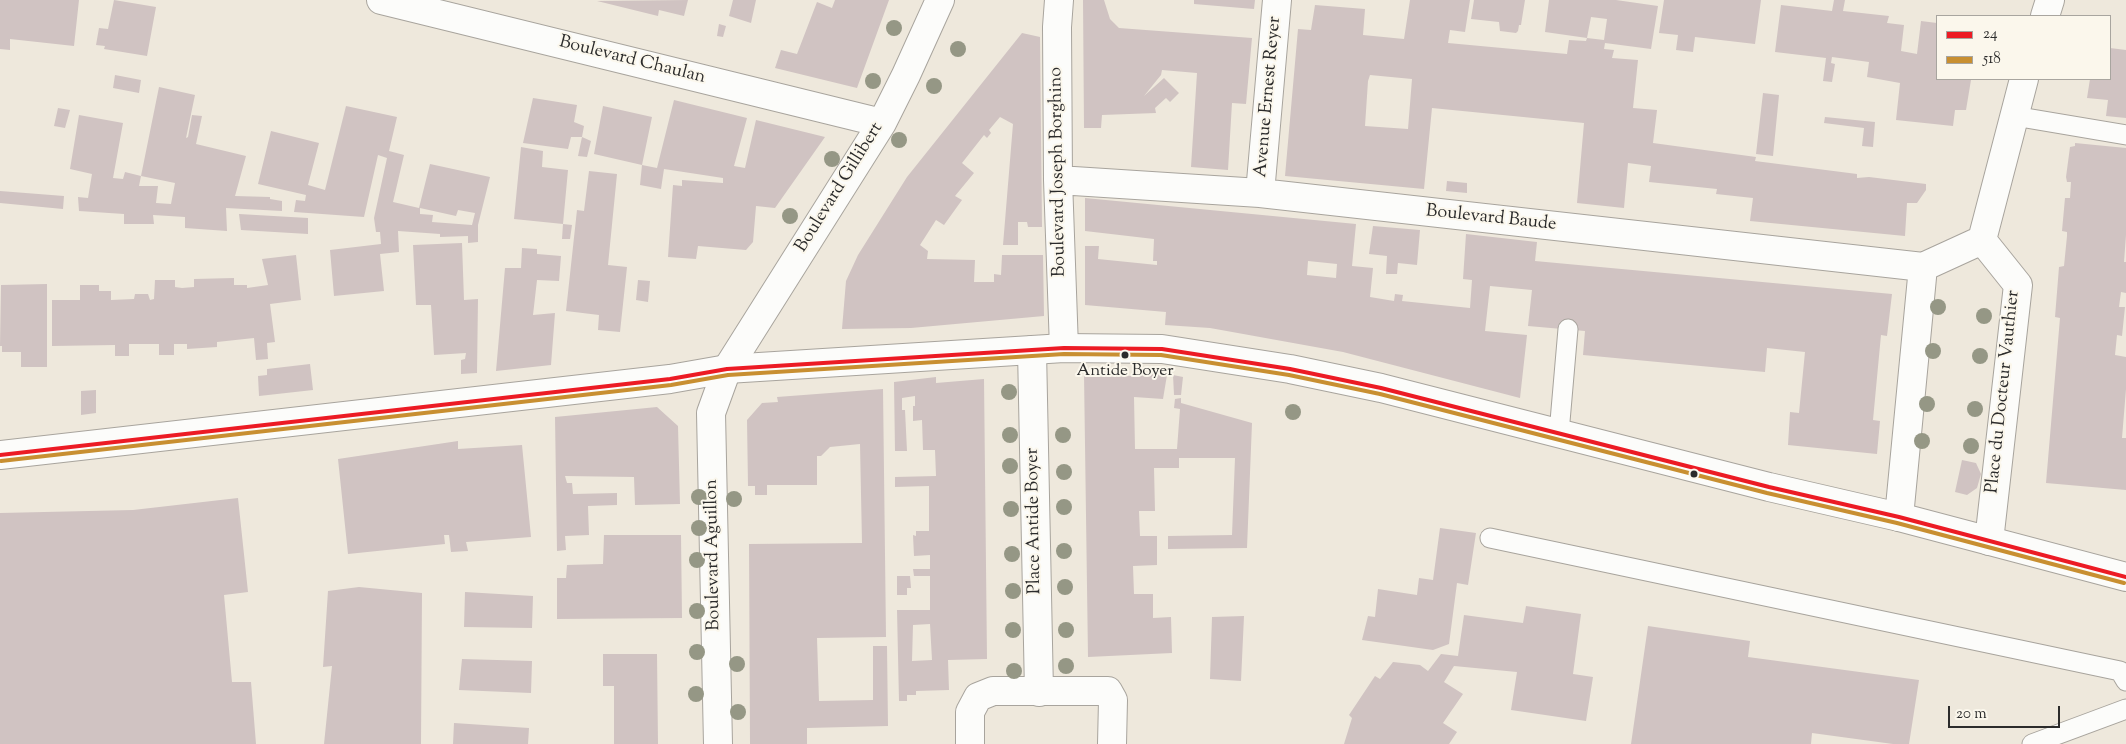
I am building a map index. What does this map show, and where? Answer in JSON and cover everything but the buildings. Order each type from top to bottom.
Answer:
[{"type":"street","name":"Boulevard Chaulan","points":[[381,0],[882,123]]},
{"type":"street","name":"Boulevard Gillibert","points":[[726,369],[882,123],[940,0]]},
{"type":"street","name":"Avenue Ernest Reyer","points":[[1260,193],[1277,0]]},
{"type":"street","points":[[2045,15],[2050,0]]},
{"type":"street","name":"Boulevard Joseph Borghino","points":[[1054,4],[1064,348]]},
{"type":"street","points":[[1899,518],[1923,267],[1982,240],[2024,80]]},
{"type":"street","name":"Boulevard Baude","points":[[1058,180],[1260,193],[1923,267]]},
{"type":"street","name":"Place du Docteur Vauthier","points":[[1982,240],[2018,285],[1989,541]]},
{"type":"street","points":[[0,455],[670,379],[726,369],[1064,348],[1162,350],[1290,369],[1381,388],[2126,577]]},
{"type":"street","name":"Place Antide Boyer","points":[[1032,350],[1039,692]]},
{"type":"street","name":"Boulevard Aguillon","points":[[718,744],[711,413],[726,369]]},
{"type":"street","points":[[970,744],[970,712],[978,697],[993,691],[1108,690],[1113,700],[1112,744]]},
{"type":"lane","points":[[2014,116],[2126,135]]},
{"type":"lane","points":[[1559,433],[1568,329]]},
{"type":"lane","points":[[1490,538],[2120,671],[2126,680]]},
{"type":"lane","points":[[2032,744],[2126,709]]},
{"type":"transit line","name":"24","points":[[0,455],[670,379],[727,369],[1064,348],[1162,349],[1290,369],[1381,388],[1769,487],[1899,517],[2126,577]]},
{"type":"transit line","name":"518","points":[[1,461],[671,385],[728,375],[1064,354],[1161,355],[1289,375],[1380,394],[1767,493],[1897,523],[2124,583]]},
{"type":"place","name":"Antide Boyer","points":[[1125,355]]}]
